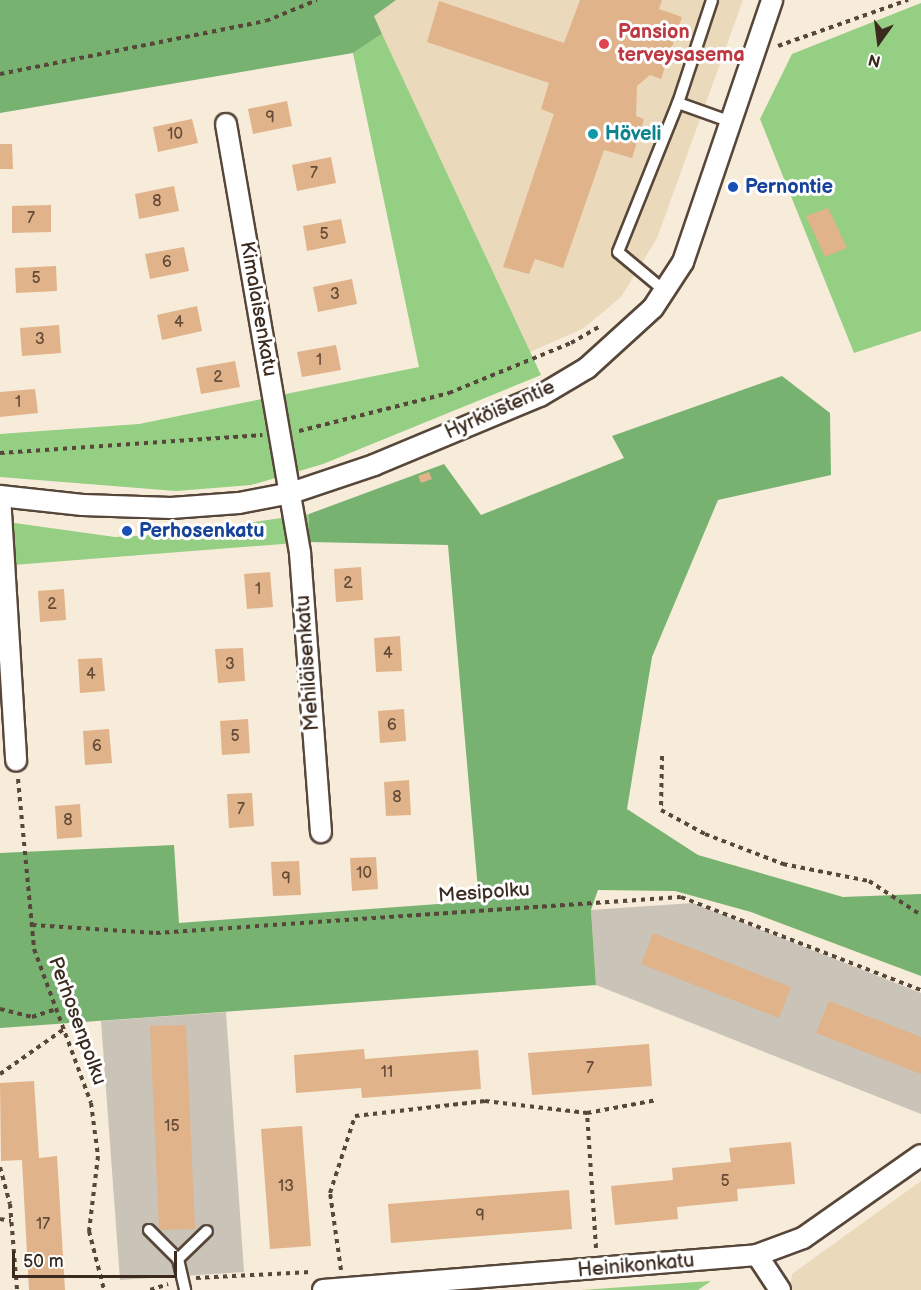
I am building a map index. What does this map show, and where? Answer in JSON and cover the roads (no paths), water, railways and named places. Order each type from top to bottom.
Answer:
[{"type":"street","name":"Hyrköistentie","points":[[0,496],[161,508],[239,503],[291,494],[374,465],[540,396],[608,352],[666,292],[693,238],[772,0]]},
{"type":"street","name":"Kimalaisenkatu","points":[[226,124],[291,494]]},
{"type":"street","name":"Mehiläisenkatu","points":[[291,494],[300,553],[321,832]]},
{"type":"street","points":[[0,496],[16,761]]},
{"type":"street","name":"Heinikonkatu","points":[[321,1281],[478,1285],[597,1270],[757,1255],[803,1238],[921,1155]]},
{"type":"street","points":[[757,1255],[780,1290]]},
{"type":"lane","points":[[666,292],[618,252],[678,103],[712,0]]},
{"type":"lane","points":[[678,103],[731,122]]},
{"type":"lane","points":[[149,1230],[178,1259],[184,1284]]},
{"type":"lane","points":[[178,1259],[207,1231]]},
{"type":"place","name":"Pansion terveysasema","points":[[604,44]]},
{"type":"place","name":"Höveli","points":[[593,134]]},
{"type":"place","name":"Pernontie","points":[[733,187]]},
{"type":"place","name":"Perhosenkatu","points":[[127,531]]}]
